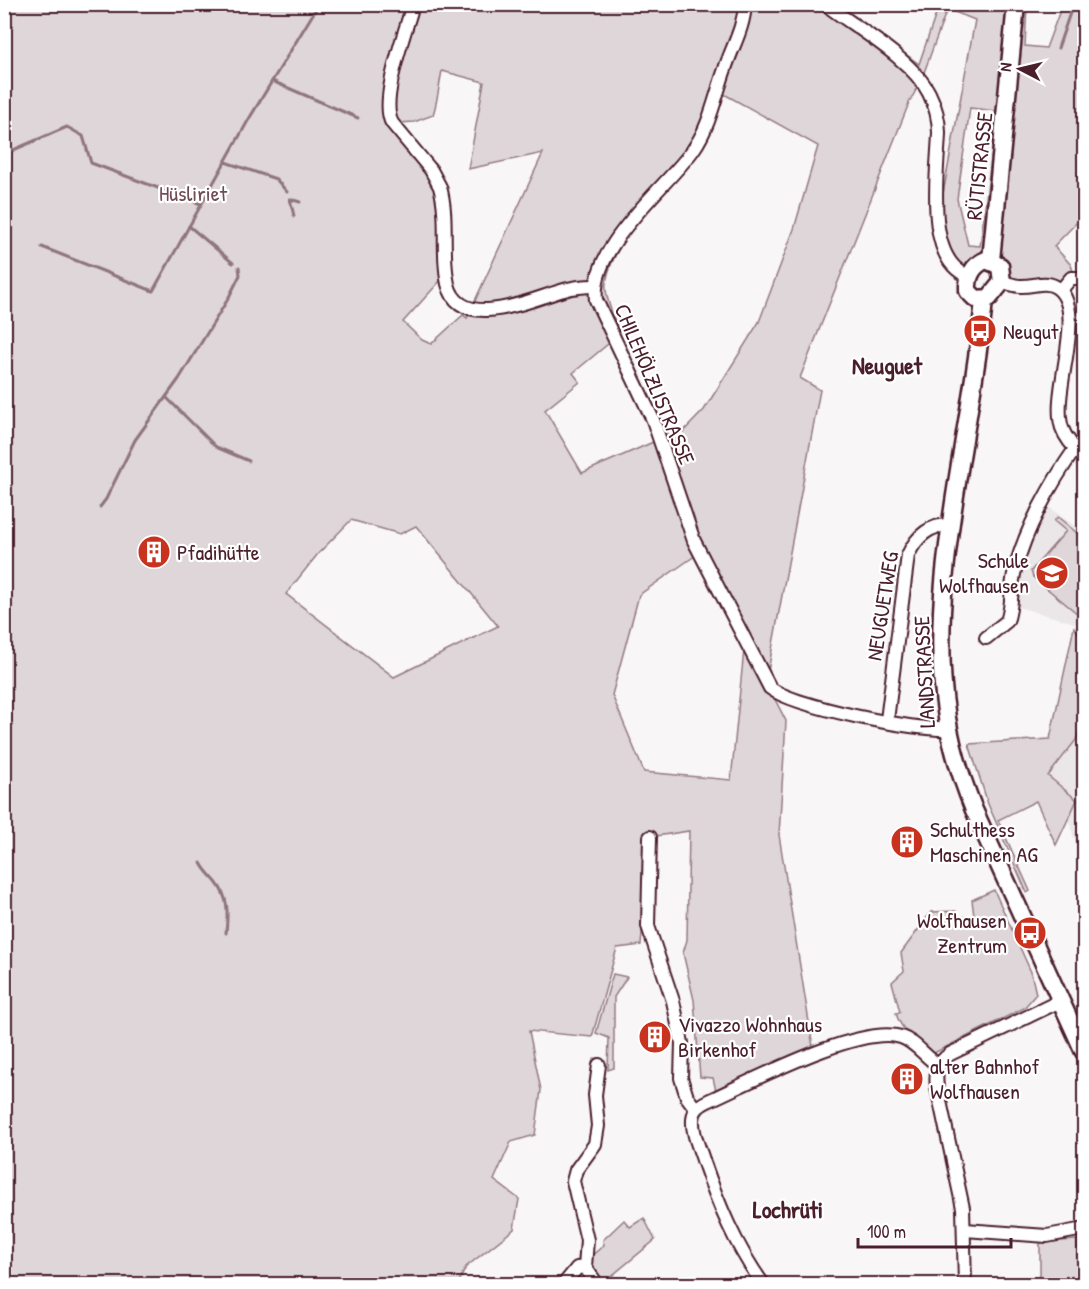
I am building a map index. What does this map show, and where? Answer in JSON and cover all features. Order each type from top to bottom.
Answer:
[{"type":"main road","name":"RÜTISTRASSE","points":[[992,260],[1016,4]]},
{"type":"main road","points":[[992,260],[1000,266],[1002,282],[994,293],[984,300],[976,300],[970,295],[969,276],[980,262],[992,260]]},
{"type":"main road","name":"LANDSTRASSE","points":[[984,300],[952,525],[941,632],[943,689],[949,729],[960,773],[974,810],[1084,1052]]},
{"type":"street","points":[[413,4],[392,85],[388,115],[394,126],[435,176],[440,187],[447,277],[452,294],[468,307],[494,310],[572,288],[596,286]]},
{"type":"street","name":"CHILEHÖLZLISTRASSE","points":[[745,4],[741,31],[698,142],[618,239],[604,262],[596,286],[596,300],[657,429],[694,541],[766,682],[781,695],[802,703],[933,729],[949,729]]},
{"type":"street","points":[[825,4],[907,66],[928,92],[939,132],[934,194],[940,230],[954,267],[969,276]]},
{"type":"street","points":[[1061,290],[1071,278],[1084,278]]},
{"type":"street","points":[[986,638],[1007,621],[1014,573],[1020,553],[1051,485],[1080,453],[1066,436],[1060,417],[1074,318],[1072,304],[1061,290],[1046,284],[1021,286],[1002,282]]},
{"type":"street","name":"NEUGUETWEG","points":[[887,720],[908,555],[927,530],[937,525],[952,525]]},
{"type":"street","points":[[650,837],[648,926],[673,1001],[682,1043],[681,1078],[687,1097],[696,1109]]},
{"type":"street","points":[[965,1284],[965,1230],[959,1185],[937,1087],[938,1065],[950,1054],[1060,1001]]},
{"type":"street","points":[[763,1284],[732,1237],[721,1212],[694,1133],[693,1118],[696,1109],[759,1077],[840,1044],[896,1036],[907,1040],[938,1065]]},
{"type":"street","points":[[597,1284],[585,1267],[587,1240],[573,1181],[576,1170],[595,1144],[598,1126],[595,1095],[599,1065]]},
{"type":"street","points":[[965,1230],[1047,1236],[1084,1229]]},
{"type":"street","points":[[564,1284],[577,1268],[585,1267]]},
{"type":"shaded area","name":"Schule Wolfhausen","points":[[1047,506],[1084,533],[1084,653],[1074,627],[1078,624],[1015,606],[1017,584],[1024,561]]},
{"type":"shaded area","points":[[1084,712],[1084,870],[1068,818],[1077,800],[1048,776],[1076,740]]},
{"type":"green space","name":"Hüsliriet","points":[[4,5],[839,5],[919,64],[939,5],[1027,5],[1025,46],[1046,48],[1062,5],[1084,5],[1084,219],[1081,218],[1054,246],[1071,265],[1075,277],[1061,290],[1014,285],[1000,266],[956,270],[938,221],[975,20],[947,9],[921,81],[909,103],[800,378],[820,390],[766,682],[786,721],[779,835],[813,1047],[716,1091],[713,1078],[700,1077],[694,1000],[683,953],[687,940],[689,831],[650,837],[641,945],[617,948],[592,1037],[529,1031],[541,1090],[535,1135],[511,1142],[494,1180],[519,1199],[514,1229],[466,1267],[458,1284],[5,1284]],"holes":[[[442,71],[484,82],[468,169],[543,153],[467,318],[463,315],[431,344],[422,340],[403,322],[441,280],[438,251],[446,256],[435,176],[400,123],[414,122],[433,115]],[[724,94],[818,146],[794,229],[759,322],[704,410],[673,442],[621,338],[607,296],[606,283],[609,269],[622,244],[693,154],[713,121]],[[970,108],[997,111],[980,246],[968,245],[957,199]],[[613,340],[660,439],[582,473],[545,410],[580,382],[573,373]],[[351,520],[400,534],[416,526],[498,626],[394,677],[286,594],[317,555]],[[699,553],[745,640],[731,780],[644,772],[612,695],[639,595]]]},
{"type":"green space","points":[[1058,517],[1084,539],[1084,619],[1033,577],[1031,571],[1066,531],[1054,521]]},
{"type":"green space","points":[[1074,627],[1083,639],[1080,645],[1084,653],[1084,731],[1080,728],[1076,740],[1048,776],[1077,800],[1056,845],[1036,801],[998,820],[1030,891],[1027,893],[988,804],[969,744],[1050,739]]},
{"type":"green space","points":[[994,890],[1031,972],[1036,994],[1024,1008],[934,1053],[930,1052],[906,1031],[898,1020],[896,1013],[900,1012],[892,982],[904,971],[901,953],[931,912],[956,911],[957,918],[974,916],[972,900]]},
{"type":"green space","points":[[613,974],[627,977],[614,997],[614,1068],[608,1070],[609,1038],[596,1033]]},
{"type":"green space","points":[[644,1218],[655,1240],[603,1283],[601,1282],[589,1258],[604,1245],[603,1240],[624,1220],[630,1227]]},
{"type":"green space","points":[[1077,1240],[1077,1284],[1037,1284],[1040,1281],[1040,1242]]},
{"type":"waterway","points":[[42,247],[153,291],[249,119],[319,4]]},
{"type":"waterway","points":[[1058,48],[1073,4]]},
{"type":"waterway","points":[[272,81],[358,118]]},
{"type":"waterway","points":[[4,154],[67,127],[83,136],[91,163],[201,204]]},
{"type":"waterway","points":[[225,162],[276,179],[287,192]]},
{"type":"waterway","points":[[294,216],[290,199],[300,202]]},
{"type":"waterway","points":[[189,226],[233,263]]},
{"type":"waterway","points":[[100,507],[135,440],[179,379],[228,299],[240,275],[239,267]]},
{"type":"waterway","points":[[166,397],[216,447],[249,461]]},
{"type":"waterway","points":[[201,863],[223,894],[227,912],[226,933]]},
{"type":"place","name":"Neugut","points":[[980,331]]},
{"type":"place","name":"Pfadihütte","points":[[154,552]]},
{"type":"place","name":"Schule Wolfhausen","points":[[1052,573]]},
{"type":"place","name":"Schulthess Maschinen AG","points":[[907,842]]},
{"type":"place","name":"Wolfhausen Zentrum","points":[[1030,933]]},
{"type":"place","name":"Vivazzo Wohnhaus Birkenhof","points":[[655,1037]]},
{"type":"place","name":"alter Bahnhof Wolfhausen","points":[[907,1079]]},
{"type":"district","name":"Neuguet","points":[[887,366]]},
{"type":"district","name":"Lochrüti","points":[[788,1210]]}]
